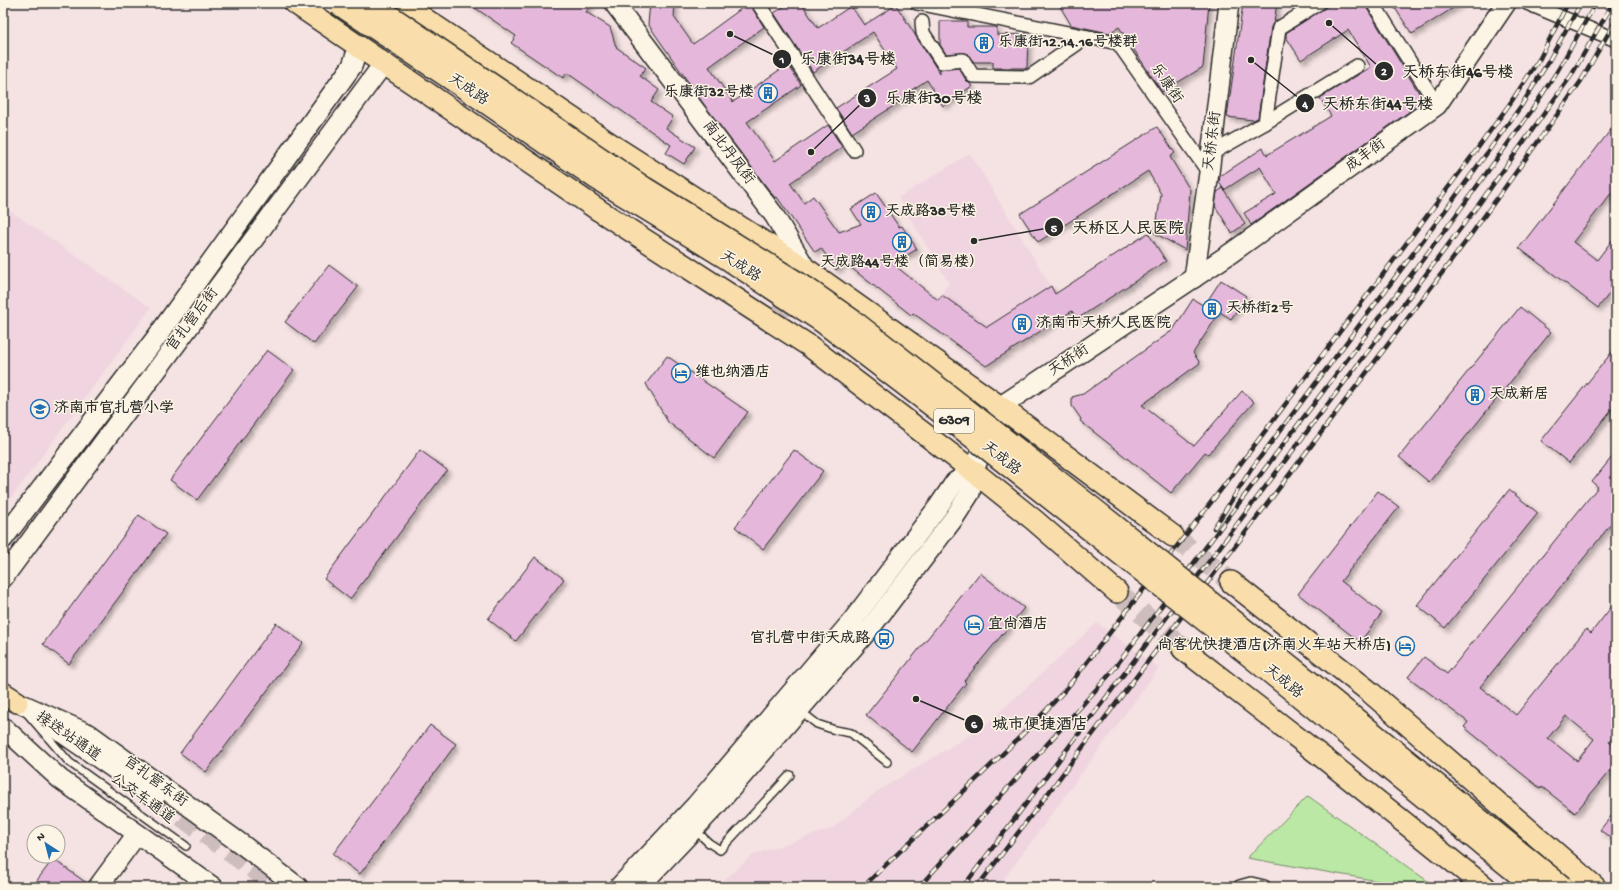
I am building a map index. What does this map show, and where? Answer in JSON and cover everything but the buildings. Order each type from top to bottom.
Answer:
[{"type":"highway","name":"天成路","points":[[338,3],[595,177],[726,258],[822,321],[954,422],[1253,658],[1535,887]]},
{"type":"highway","name":"天成路","points":[[370,3],[644,188],[807,289],[854,322],[1097,512],[1562,887]]},
{"type":"main road","name":"天成路","points":[[295,3],[600,211],[808,345],[973,471],[1034,520],[1117,592]]},
{"type":"main road","points":[[401,3],[615,148],[806,269],[1002,408],[1173,536]]},
{"type":"main road","points":[[1231,582],[1370,692],[1595,887]]},
{"type":"main road","points":[[1183,648],[1486,887]]},
{"type":"street","name":"南北丹凤街","points":[[614,3],[774,215],[806,269]]},
{"type":"street","points":[[758,3],[854,150]]},
{"type":"street","name":"乐康街","points":[[917,3],[1118,43],[1209,173]]},
{"type":"street","name":"天桥东街","points":[[1194,278],[1212,153],[1229,3]]},
{"type":"street","points":[[1265,122],[1279,28],[1319,3]]},
{"type":"street","points":[[1373,3],[1437,105]]},
{"type":"street","name":"成丰街","points":[[1194,278],[1437,105],[1506,3]]},
{"type":"street","points":[[1528,3],[1616,40]]},
{"type":"street","points":[[922,22],[923,33],[942,62],[963,60],[973,76],[1029,77],[1086,37]]},
{"type":"street","name":"官扎营后街","points":[[3,538],[156,338],[352,66],[359,46]]},
{"type":"street","name":"官扎营后街","points":[[3,578],[384,63]]},
{"type":"street","points":[[1212,153],[1357,66]]},
{"type":"street","name":"天桥街","points":[[639,887],[715,807],[871,627],[954,518],[970,493],[973,471],[1002,408],[1007,402],[1194,278]]},
{"type":"street","points":[[619,887],[696,805],[852,621],[938,507],[955,482],[973,471]]},
{"type":"street","name":"接送站通道","points":[[10,698],[158,800]]},
{"type":"street","name":"官扎营东街","points":[[10,698],[89,734],[298,887]]},
{"type":"street","points":[[3,727],[60,779],[213,887]]},
{"type":"street","points":[[98,887],[137,834]]},
{"type":"street","points":[[1240,887],[1251,884],[1264,887]]},
{"type":"lane","name":"公交车通道","points":[[10,698],[69,762],[186,846]]},
{"type":"lane","points":[[799,710],[817,724],[851,734],[887,762]]},
{"type":"lane","points":[[694,829],[708,843],[720,850],[790,776]]},
{"type":"shaded area","points":[[970,153],[1067,313],[986,366],[923,320],[949,283],[898,198]]},
{"type":"shaded area","name":"济南市官扎营小学","points":[[3,206],[151,308],[3,509]]},
{"type":"shaded area","points":[[1097,623],[1159,668],[998,887],[716,887],[753,855],[833,828],[876,792],[982,728]]},
{"type":"green space","points":[[1308,796],[1436,887],[1412,887],[1247,858]]},
{"type":"tunnel","points":[[774,323],[796,286]]},
{"type":"tunnel","points":[[1173,536],[1231,582]]},
{"type":"tunnel","points":[[1117,592],[1183,649]]},
{"type":"tunnel","points":[[158,800],[277,887]]},
{"type":"railway","points":[[863,887],[1017,740],[1066,689],[1223,487],[1475,152],[1540,58],[1568,3]]},
{"type":"railway","points":[[1214,528],[1252,468],[1442,215],[1521,106],[1547,64],[1581,3]]},
{"type":"railway","points":[[919,887],[1110,674],[1451,222],[1530,113],[1558,70],[1596,3]]},
{"type":"railway","points":[[963,887],[1479,204],[1571,76],[1613,3]]},
{"type":"railway","points":[[977,887],[1467,240],[1581,81],[1616,20]]},
{"type":"place","name":"天桥东街46号楼","points":[[1329,23]]},
{"type":"place","name":"乐康街34号楼","points":[[730,34]]},
{"type":"place","name":"乐康街12.14.16号楼群","points":[[984,43]]},
{"type":"place","name":"天桥东街44号楼","points":[[1251,60]]},
{"type":"place","name":"乐康街32号楼","points":[[768,93]]},
{"type":"place","name":"乐康街30号楼","points":[[811,152]]},
{"type":"place","name":"天成路38号楼","points":[[871,212]]},
{"type":"place","name":"天桥区人民医院","points":[[974,241]]},
{"type":"place","name":"天成路44号楼（简易楼）","points":[[902,242]]},
{"type":"place","name":"天桥街2号","points":[[1212,309]]},
{"type":"place","name":"济南市天桥人民医院","points":[[1022,324]]},
{"type":"place","name":"维也纳酒店","points":[[681,373]]},
{"type":"place","name":"天成新居","points":[[1475,395]]},
{"type":"place","name":"济南市官扎营小学","points":[[40,409]]},
{"type":"place","name":"宜尚酒店","points":[[974,625]]},
{"type":"place","name":"官扎营中街天成路","points":[[884,639]]},
{"type":"place","name":"尚客优快捷酒店(济南火车站天桥店)","points":[[1405,646]]},
{"type":"place","name":"城市便捷酒店","points":[[916,699]]}]
